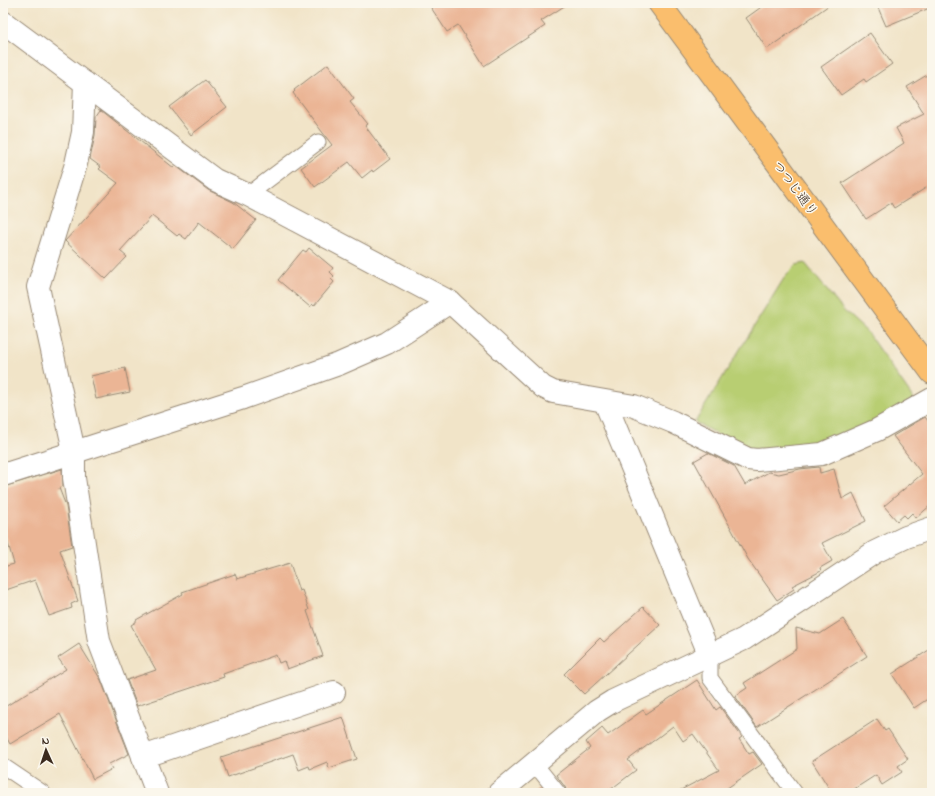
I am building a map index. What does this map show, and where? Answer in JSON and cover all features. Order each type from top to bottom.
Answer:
[{"type":"main road","name":"つつじ通り","points":[[658,3],[932,373]]},
{"type":"street","points":[[3,22],[215,180],[248,195],[450,302],[543,387],[553,392],[634,406],[673,422],[748,459],[757,460],[822,454],[877,430],[932,399]]},
{"type":"street","points":[[85,83],[83,132],[76,164],[38,287],[74,451],[74,478],[99,641],[157,793]]},
{"type":"street","points":[[3,475],[243,398],[339,364],[387,343],[450,302]]},
{"type":"street","points":[[605,402],[710,656]]},
{"type":"street","points":[[499,793],[597,711],[613,701],[744,639],[875,552],[906,537],[932,528]]},
{"type":"street","points":[[143,757],[334,692]]},
{"type":"lane","points":[[248,195],[318,142]]},
{"type":"lane","points":[[710,656],[710,678],[795,793]]},
{"type":"lane","points":[[534,763],[558,793]]},
{"type":"lane","points":[[3,766],[44,793]]},
{"type":"green space","points":[[805,263],[843,310],[866,331],[915,401],[819,450],[748,452],[695,422],[786,275],[796,265]]},
{"type":"building","points":[[428,3],[569,3],[541,21],[545,26],[484,66],[458,25],[447,32]]},
{"type":"building","points":[[767,3],[832,3],[767,49],[746,18]]},
{"type":"building","points":[[876,3],[932,3],[932,7],[886,26]]},
{"type":"building","points":[[870,33],[892,64],[866,82],[864,79],[841,95],[821,67]]},
{"type":"building","points":[[328,64],[354,99],[350,102],[368,124],[365,126],[390,159],[373,172],[372,170],[362,178],[349,162],[315,187],[301,168],[332,145],[293,93],[295,91],[294,90]]},
{"type":"building","points":[[932,72],[932,184],[894,208],[891,203],[866,219],[842,183],[904,143],[896,128],[924,114],[907,87]]},
{"type":"building","points":[[205,80],[227,107],[191,135],[169,107]]},
{"type":"building","points":[[101,110],[174,168],[176,166],[208,190],[233,202],[256,220],[233,249],[199,222],[186,239],[179,234],[177,236],[152,216],[120,251],[127,257],[106,279],[65,241],[118,183],[99,169],[101,167],[90,159],[95,135],[96,117]]},
{"type":"building","points":[[309,248],[333,268],[330,272],[334,276],[331,279],[334,282],[314,306],[312,304],[310,307],[278,280],[303,250],[306,252]]},
{"type":"building","points":[[125,368],[130,392],[96,399],[91,376]]},
{"type":"building","points":[[925,417],[932,426],[932,504],[916,518],[912,513],[907,518],[904,515],[897,521],[884,506],[922,474],[893,436]]},
{"type":"building","points":[[708,453],[734,466],[745,485],[769,472],[779,474],[800,469],[819,467],[820,473],[834,469],[842,499],[853,493],[866,521],[822,543],[832,561],[820,568],[821,571],[792,586],[794,589],[777,600],[748,559],[694,461]]},
{"type":"building","points":[[62,469],[63,486],[59,488],[66,506],[72,546],[60,550],[78,601],[71,604],[72,608],[49,616],[35,580],[3,591],[3,567],[14,564],[3,526],[3,487]]},
{"type":"building","points":[[290,563],[299,591],[302,590],[309,610],[307,611],[323,656],[287,669],[284,661],[279,663],[276,655],[223,674],[224,677],[137,706],[127,680],[156,670],[131,625],[136,622],[136,620],[183,594],[182,592],[235,574],[237,579]]},
{"type":"building","points":[[643,607],[660,625],[584,694],[564,674],[600,638],[604,642]]},
{"type":"building","points":[[843,619],[867,656],[757,727],[735,696],[747,688],[744,683],[797,649],[796,628],[820,634]]},
{"type":"building","points":[[79,644],[101,680],[129,754],[109,764],[112,769],[93,779],[60,714],[10,744],[3,731],[3,708],[66,669],[58,658]]},
{"type":"building","points":[[932,648],[932,696],[914,708],[892,674]]},
{"type":"building","points":[[697,680],[716,710],[720,707],[742,737],[739,739],[749,754],[753,752],[762,764],[720,793],[675,793],[719,770],[693,734],[683,741],[673,726],[628,760],[636,770],[606,793],[567,793],[565,787],[556,775],[590,748],[586,742],[602,728],[608,735],[643,710],[646,714]]},
{"type":"building","points":[[343,717],[357,759],[329,768],[327,762],[310,769],[309,766],[299,770],[293,754],[228,777],[221,757]]},
{"type":"building","points":[[877,719],[885,731],[888,729],[908,759],[898,766],[902,772],[882,785],[876,775],[848,793],[832,793],[812,761]]},
{"type":"building","points":[[541,787],[546,793],[534,793]]}]
